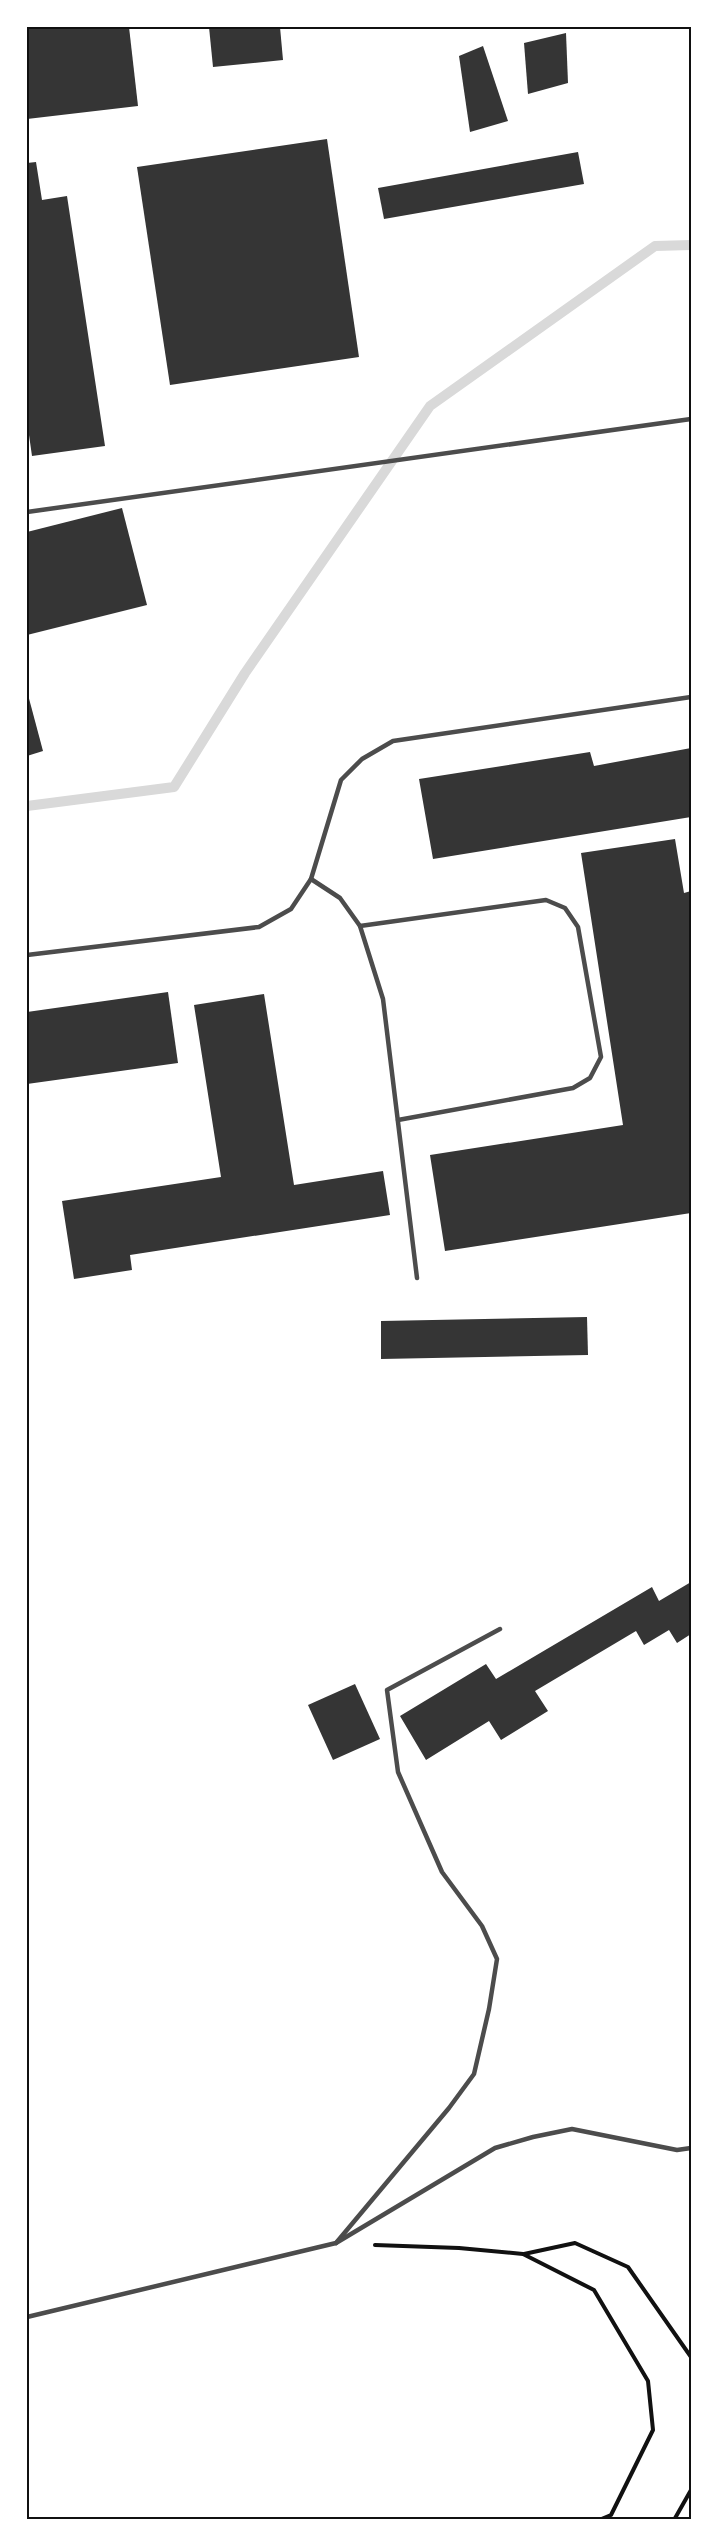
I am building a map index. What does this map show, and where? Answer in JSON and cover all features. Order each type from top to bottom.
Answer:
[{"type":"lane","points":[[27,512],[691,419]]},
{"type":"lane","points":[[27,955],[259,927],[291,909],[311,879],[341,780],[362,759],[393,741],[691,697]]},
{"type":"lane","points":[[311,879],[340,898],[360,926],[383,999],[417,1278]]},
{"type":"lane","points":[[360,926],[546,900],[565,908],[578,927],[601,1058],[591,1078],[573,1088],[398,1120]]},
{"type":"lane","points":[[336,2243],[449,2108],[474,2073],[489,2009],[497,1959],[482,1926],[442,1872],[398,1772],[387,1690],[500,1629]]},
{"type":"lane","points":[[27,2317],[336,2243],[495,2148],[533,2137],[572,2129],[677,2150],[691,2148]]},
{"type":"path","points":[[336,2243],[459,2248],[524,2254],[575,2243],[628,2266],[691,2357]]},
{"type":"path","points":[[524,2254],[594,2290],[648,2381],[652,2430],[611,2515],[599,2520]]},
{"type":"path","points":[[674,2520],[691,2490]]},
{"type":"building","points":[[27,27],[129,27],[138,106],[27,119]]},
{"type":"building","points":[[209,27],[280,27],[283,60],[213,67]]},
{"type":"building","points":[[566,33],[568,83],[528,94],[524,43]]},
{"type":"building","points":[[483,46],[508,121],[470,132],[459,56]]},
{"type":"building","points":[[327,139],[359,357],[170,385],[137,167]]},
{"type":"building","points":[[578,152],[584,184],[384,219],[378,188]]},
{"type":"building","points":[[36,162],[42,200],[67,196],[105,446],[32,456],[27,421],[27,163]]},
{"type":"building","points":[[122,508],[147,605],[27,635],[27,532]]},
{"type":"building","points":[[27,691],[43,751],[27,756]]},
{"type":"building","points":[[691,748],[691,817],[433,859],[419,779],[590,752],[594,766]]},
{"type":"building","points":[[675,839],[684,893],[691,891],[691,1213],[445,1251],[430,1155],[623,1125],[581,853]]},
{"type":"building","points":[[168,992],[178,1063],[27,1084],[27,1012]]},
{"type":"building","points":[[264,994],[294,1185],[383,1171],[390,1215],[130,1255],[132,1270],[74,1279],[62,1201],[221,1177],[194,1005]]},
{"type":"building","points":[[587,1317],[588,1355],[381,1359],[381,1321]]},
{"type":"building","points":[[691,1582],[691,1634],[677,1643],[669,1630],[644,1645],[636,1631],[535,1691],[548,1711],[501,1740],[489,1721],[426,1760],[400,1716],[486,1664],[496,1679],[652,1587],[659,1601]]},
{"type":"building","points":[[355,1684],[380,1739],[333,1760],[308,1705]]},
{"type":"waterway","points":[[27,806],[174,787],[245,673],[430,406],[655,246],[691,245]]}]
